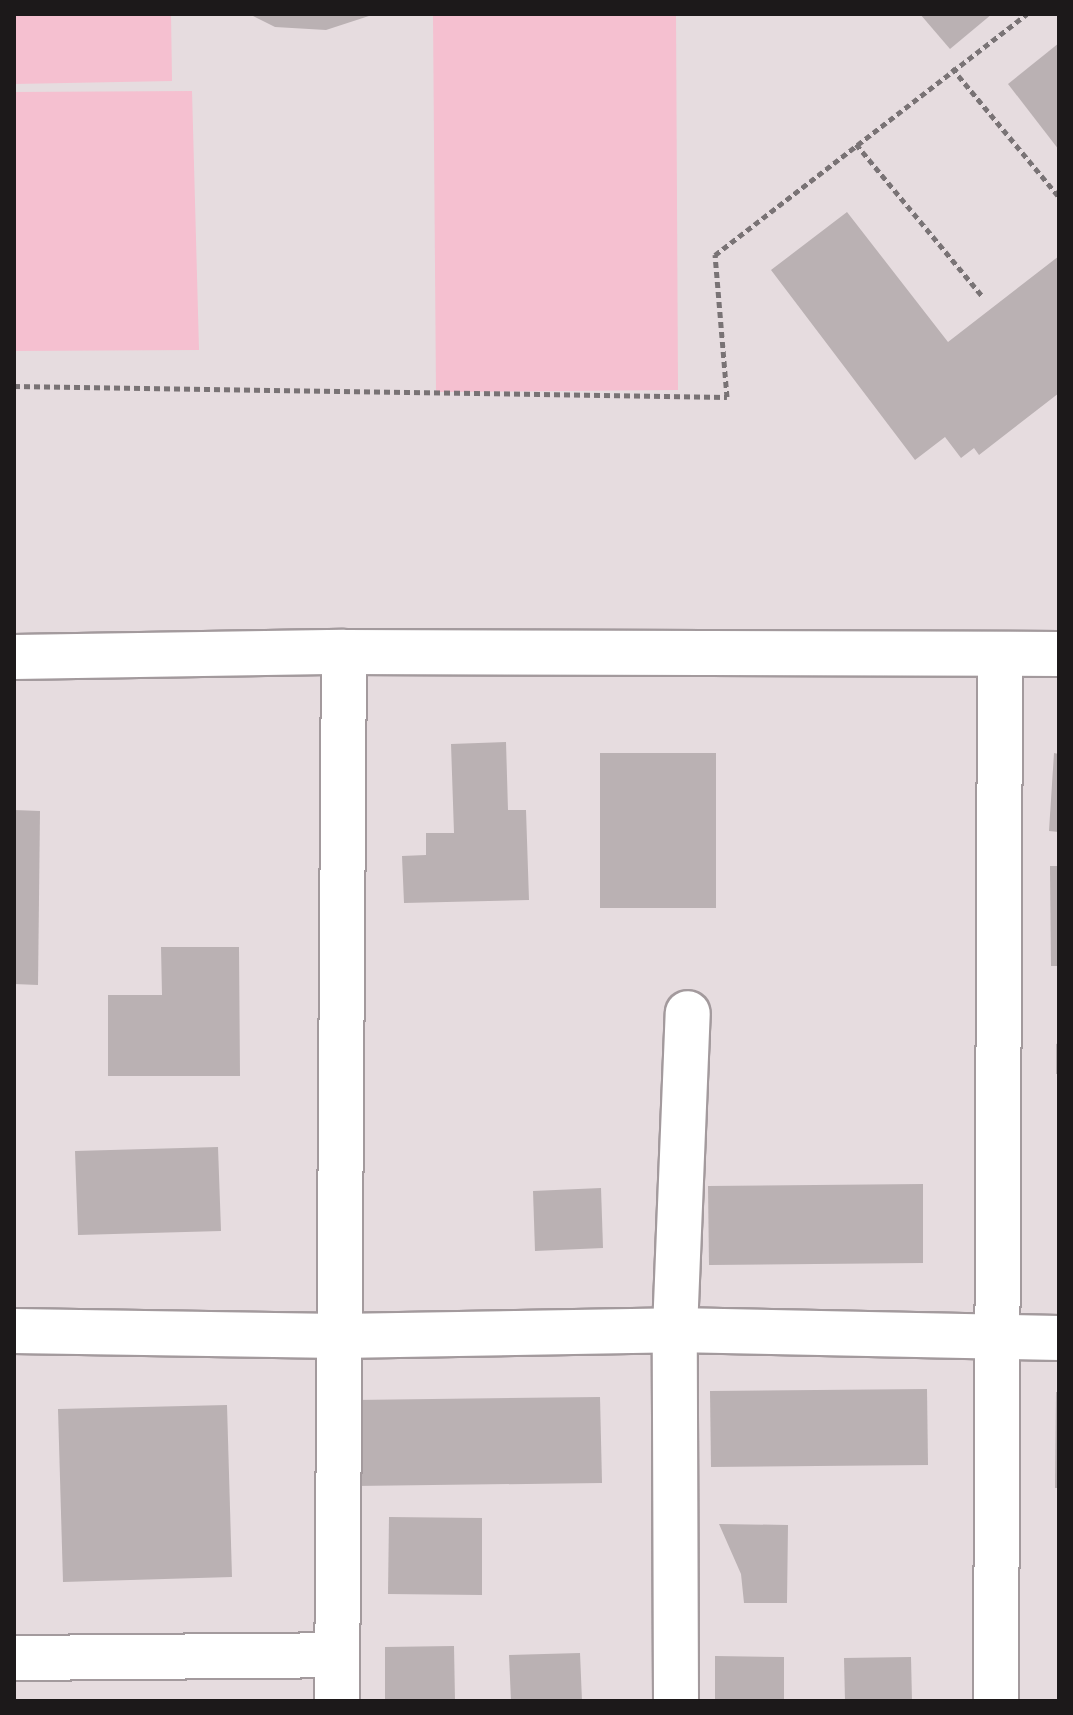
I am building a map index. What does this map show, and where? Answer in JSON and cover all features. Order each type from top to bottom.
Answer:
[{"type":"street","points":[[337,1701],[344,652]]},
{"type":"street","points":[[14,657],[344,652],[1059,654]]},
{"type":"street","points":[[996,1701],[1000,655]]},
{"type":"street","points":[[676,1701],[675,1330],[688,1013]]},
{"type":"street","points":[[14,1331],[339,1336],[675,1330],[1059,1338]]},
{"type":"street","points":[[14,1658],[337,1655]]},
{"type":"path","points":[[14,386],[727,397],[715,255],[952,68],[1027,14]]},
{"type":"path","points":[[952,68],[1059,197]]},
{"type":"path","points":[[856,144],[983,297]]},
{"type":"shaded area","points":[[14,14],[171,14],[172,81],[14,84]]},
{"type":"shaded area","points":[[433,14],[676,14],[678,390],[436,392]]},
{"type":"shaded area","points":[[192,91],[199,350],[14,351],[14,92]]},
{"type":"building","points":[[249,14],[372,15],[326,30],[275,27]]},
{"type":"building","points":[[920,14],[992,14],[950,49]]},
{"type":"building","points":[[1059,43],[1059,150],[1008,84]]},
{"type":"building","points":[[847,212],[948,342],[1059,256],[1059,393],[979,455],[974,448],[961,458],[945,437],[915,460],[771,270]]},
{"type":"building","points":[[506,742],[508,810],[526,810],[529,900],[404,903],[402,856],[426,855],[426,833],[454,833],[451,744]]},
{"type":"building","points":[[600,753],[716,753],[716,908],[600,908]]},
{"type":"building","points":[[1054,753],[1059,754],[1059,832],[1049,831]]},
{"type":"building","points":[[14,810],[40,811],[38,985],[14,984]]},
{"type":"building","points":[[1050,866],[1059,866],[1059,966],[1051,966]]},
{"type":"building","points":[[161,947],[239,947],[240,1076],[108,1076],[108,995],[162,995]]},
{"type":"building","points":[[1059,1043],[1059,1074],[1056,1074],[1056,1044]]},
{"type":"building","points":[[218,1147],[221,1231],[78,1235],[75,1151]]},
{"type":"building","points":[[923,1184],[923,1263],[709,1265],[708,1186]]},
{"type":"building","points":[[601,1188],[603,1248],[535,1251],[533,1191]]},
{"type":"building","points":[[927,1389],[928,1465],[711,1467],[710,1391]]},
{"type":"building","points":[[1056,1392],[1059,1392],[1059,1488],[1055,1488]]},
{"type":"building","points":[[600,1397],[602,1483],[355,1486],[354,1400]]},
{"type":"building","points":[[227,1405],[232,1577],[63,1582],[58,1409]]},
{"type":"building","points":[[389,1517],[482,1518],[482,1595],[388,1594]]},
{"type":"building","points":[[719,1524],[788,1525],[787,1603],[744,1603],[741,1574]]},
{"type":"building","points":[[454,1646],[455,1701],[385,1701],[385,1647]]},
{"type":"building","points":[[580,1653],[582,1701],[511,1701],[509,1655]]},
{"type":"building","points":[[715,1656],[784,1657],[784,1701],[715,1701]]},
{"type":"building","points":[[911,1657],[912,1701],[845,1701],[844,1658]]}]
